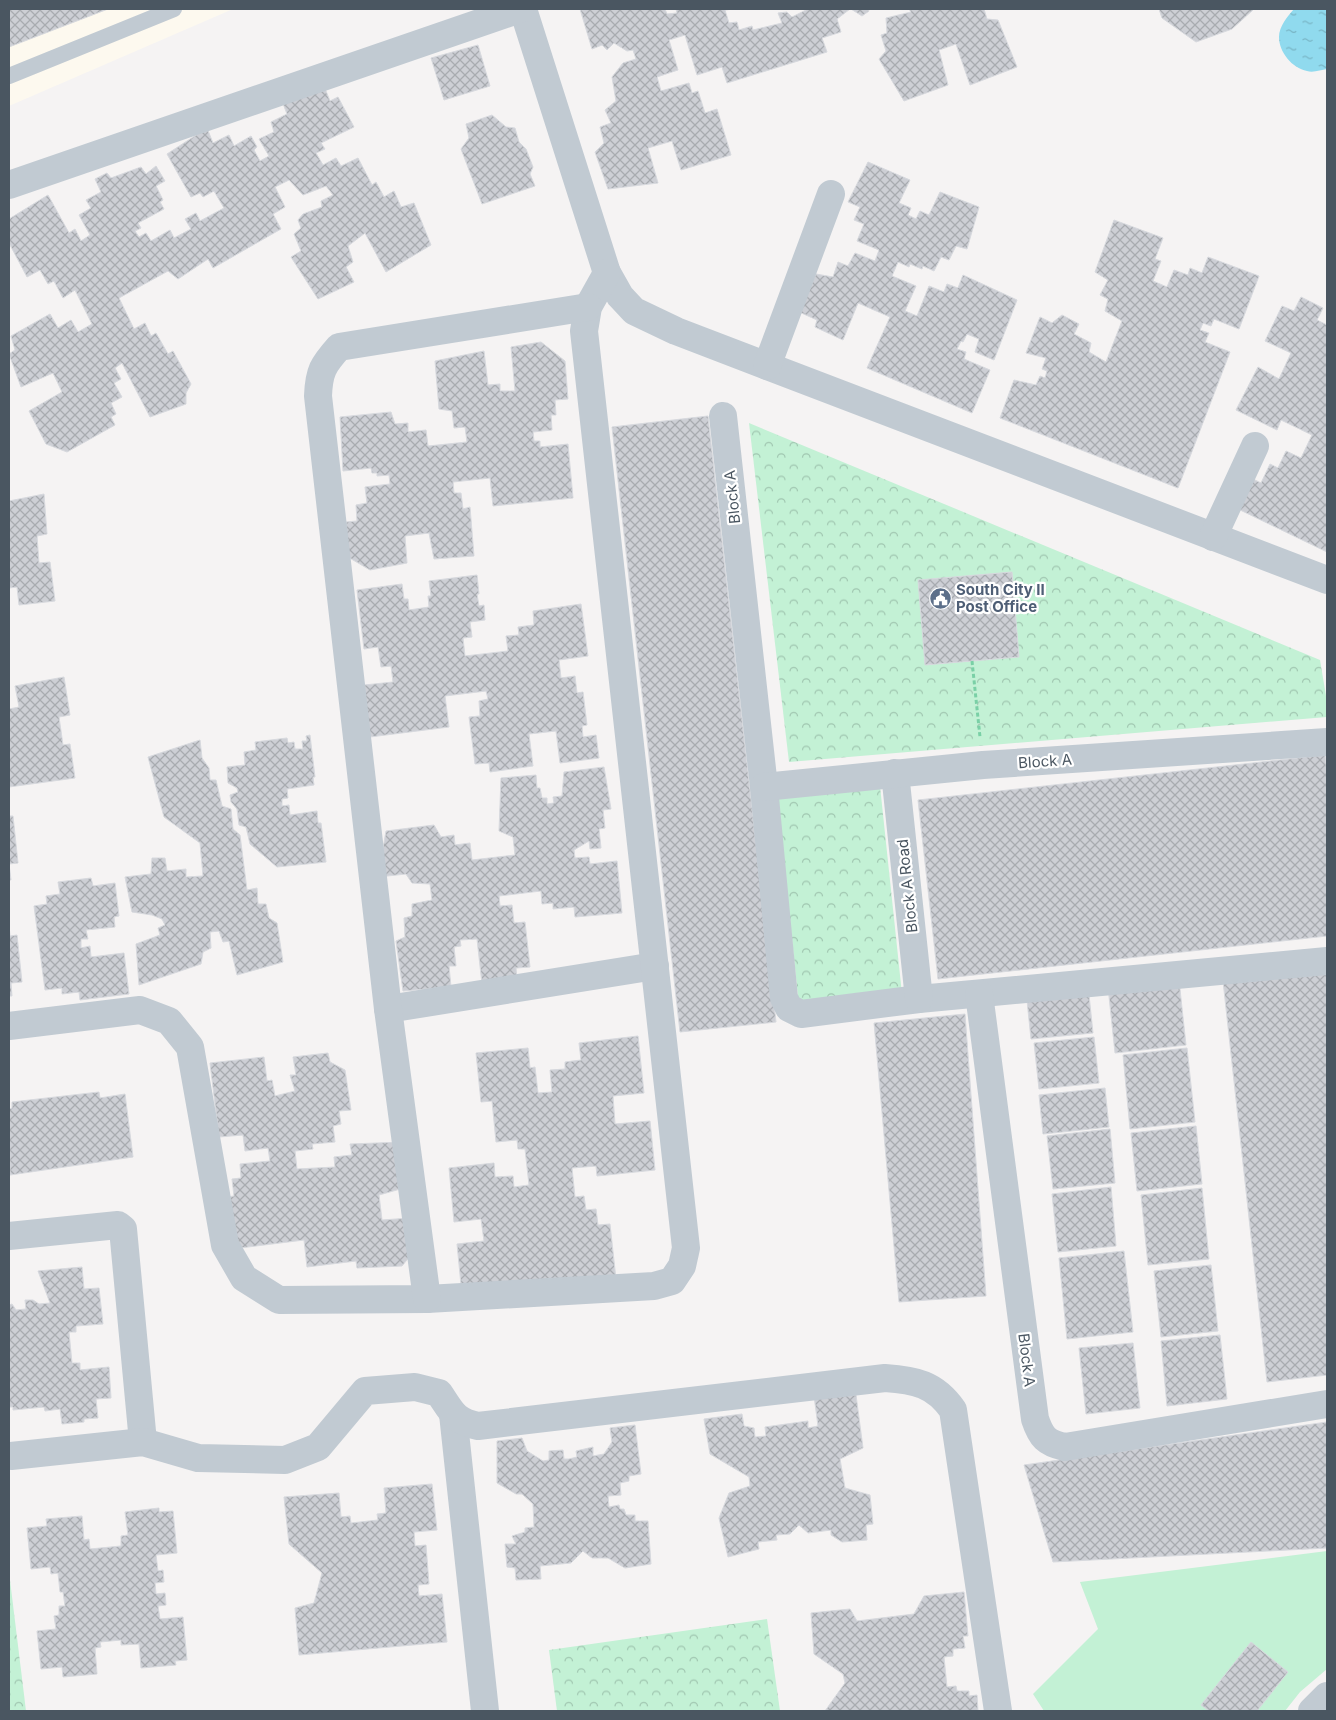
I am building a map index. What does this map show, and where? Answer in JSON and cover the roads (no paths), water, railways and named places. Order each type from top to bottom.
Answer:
[{"type":"street","points":[[9,185],[521,9],[607,272],[620,296],[634,311],[676,331],[1327,580]]},
{"type":"street","points":[[767,366],[831,194]]},
{"type":"street","points":[[9,1026],[140,1010],[169,1021],[190,1047],[225,1245],[244,1278],[279,1300],[427,1299],[654,1286],[672,1281],[682,1266],[686,1248],[584,331],[588,308],[607,272]]},
{"type":"street","points":[[427,1299],[388,1009],[318,396],[319,376],[328,360],[339,347],[588,308]]},
{"type":"street","name":"Block A","points":[[723,416],[764,786],[784,998],[789,1008],[801,1014],[919,999],[1327,961]]},
{"type":"street","points":[[1213,537],[1255,446]]},
{"type":"street","name":"Block A","points":[[764,786],[983,765],[1327,742]]},
{"type":"street","name":"Block A Road","points":[[895,773],[919,999]]},
{"type":"street","points":[[388,1009],[655,966]]},
{"type":"street","name":"Block A","points":[[979,994],[1035,1419],[1038,1430],[1044,1438],[1053,1444],[1065,1447],[1327,1404]]},
{"type":"street","points":[[9,1236],[118,1225],[123,1229],[144,1442]]},
{"type":"street","points":[[11,1456],[144,1442],[198,1458],[285,1460],[318,1447],[365,1391],[405,1387],[439,1392],[453,1414],[463,1423],[478,1426],[885,1378],[910,1380],[926,1386],[944,1397],[953,1410],[998,1711]]},
{"type":"street","points":[[453,1414],[485,1711]]},
{"type":"street","points":[[1312,1711],[1327,1696]]},
{"type":"lane","points":[[9,76],[174,9]]},
{"type":"water","points":[[1294,9],[1327,9],[1327,69],[1312,72],[1301,69],[1296,67],[1284,54],[1281,48],[1279,33],[1284,22]]},
{"type":"place","name":"South City II Post Office","points":[[940,598]]}]
